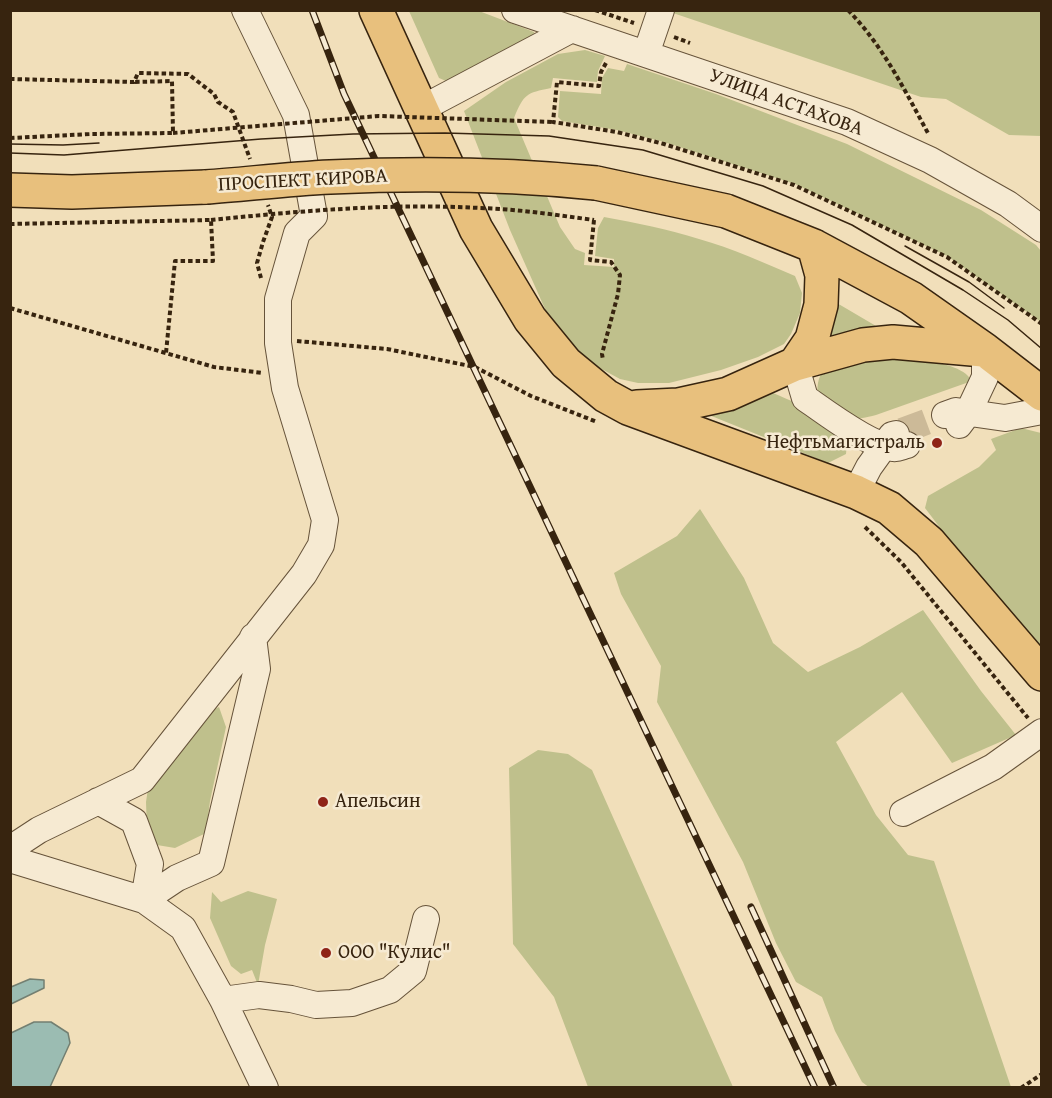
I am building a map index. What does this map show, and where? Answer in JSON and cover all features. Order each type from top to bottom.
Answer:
[{"type":"main road","points":[[376,10],[476,229],[530,319],[606,412],[858,508],[889,508],[929,542],[1041,674]]},
{"type":"main road","name":"ПРОСПЕКТ КИРОВА","points":[[10,190],[72,192],[206,187],[329,177],[451,175],[536,177],[596,183],[726,212],[814,246]]},
{"type":"main road","points":[[795,364],[812,339],[821,305],[822,275],[814,246]]},
{"type":"main road","points":[[814,246],[911,298],[985,350],[1041,394]]},
{"type":"main road","points":[[606,412],[678,405],[728,394],[795,364],[862,345],[893,342],[985,350]]},
{"type":"street","points":[[10,849],[39,830],[142,780],[304,573],[321,545],[325,520],[285,388],[278,343],[278,299],[297,233],[314,216],[296,115],[245,10]]},
{"type":"street","name":"УЛИЦА АСТАХОВА","points":[[515,10],[847,122],[930,160],[1008,204],[1041,229]]},
{"type":"street","points":[[646,54],[661,10]]},
{"type":"street","points":[[421,110],[572,29]]},
{"type":"street","points":[[985,350],[985,377],[955,419],[1005,418],[1041,411]]},
{"type":"street","points":[[795,364],[805,398],[854,431],[898,441],[869,467],[858,508]]},
{"type":"street","points":[[144,900],[177,878],[211,863],[257,669],[253,638]]},
{"type":"street","points":[[903,813],[993,767],[1041,732]]},
{"type":"street","points":[[98,801],[134,821],[150,864],[144,900]]},
{"type":"street","points":[[10,859],[144,900],[183,928],[223,1000],[265,1088]]},
{"type":"street","points":[[223,1000],[260,995],[316,1005],[352,1003],[390,990],[413,971],[426,919]]},
{"type":"path","points":[[595,10],[634,23]]},
{"type":"path","points":[[849,10],[869,32],[898,77],[933,141]]},
{"type":"path","points":[[134,82],[138,73],[188,74]]},
{"type":"path","points":[[10,79],[172,81],[173,133]]},
{"type":"path","points":[[553,122],[557,82],[591,86]]},
{"type":"path","points":[[10,138],[173,133],[379,116],[553,122],[617,132],[664,144],[794,185],[947,257],[1041,324]]},
{"type":"path","points":[[10,224],[211,220],[342,209],[480,207],[594,220],[590,260],[611,262],[620,275],[618,294],[602,354],[606,412],[531,396],[475,367],[387,349],[297,341],[278,343],[266,374],[214,367],[10,308]]},
{"type":"path","points":[[166,353],[175,261],[213,261],[211,220]]},
{"type":"path","points":[[858,508],[1041,732]]},
{"type":"path","points":[[1021,1088],[1041,1074]]},
{"type":"green space","points":[[674,10],[1041,11],[1041,136],[1009,135],[946,99],[921,97],[673,13]]},
{"type":"green space","points":[[409,11],[479,11],[534,32],[536,38],[453,84],[439,78]]},
{"type":"green space","points":[[585,50],[605,56],[598,71],[597,82],[553,78],[551,88],[531,93],[524,99],[514,118],[560,227],[575,249],[585,253],[584,265],[614,267],[614,259],[595,256],[598,228],[604,217],[676,232],[736,251],[795,276],[802,293],[800,313],[784,344],[758,357],[721,370],[669,383],[638,383],[620,379],[585,360],[553,327],[510,230],[464,111],[506,82],[558,54]]},
{"type":"green space","points":[[627,64],[716,94],[847,144],[981,210],[1036,245],[1041,251],[1041,322],[947,256],[795,184],[664,142],[617,130],[562,121],[558,117],[560,91],[601,94],[602,78],[608,68],[624,71]]},
{"type":"green space","points":[[825,296],[893,336],[825,339]]},
{"type":"green space","points":[[848,355],[895,357],[934,362],[963,372],[971,380],[876,415],[857,419],[844,418],[818,401],[817,391],[820,377],[827,367]]},
{"type":"green space","points":[[773,393],[810,409],[837,425],[845,436],[846,454],[828,463],[709,415]]},
{"type":"green space","points":[[1021,428],[1041,433],[1041,661],[925,508],[928,496],[979,467],[996,450],[991,439]]},
{"type":"green space","points":[[700,509],[744,578],[773,643],[808,672],[860,647],[923,610],[981,691],[1016,735],[952,763],[902,692],[836,742],[876,815],[908,855],[934,861],[1011,1087],[870,1088],[862,1082],[835,1031],[822,997],[796,982],[776,943],[743,862],[657,702],[661,666],[621,594],[614,573],[677,536]]},
{"type":"green space","points":[[219,707],[226,727],[210,801],[206,833],[175,848],[151,844],[147,830],[146,802],[150,775],[198,717]]},
{"type":"green space","points":[[538,750],[568,754],[592,770],[733,1087],[588,1087],[554,997],[513,944],[509,768]]},
{"type":"green space","points":[[248,891],[277,899],[258,985],[252,970],[241,974],[231,966],[210,918],[212,892],[221,902]]},
{"type":"water","points":[[30,979],[44,980],[44,988],[11,1004],[11,987]]},
{"type":"water","points":[[34,1022],[51,1022],[68,1033],[70,1043],[50,1087],[11,1087],[11,1033]]},
{"type":"tunnel","points":[[902,431],[945,415]]},
{"type":"tram line","points":[[10,153],[64,155],[261,139],[353,134],[445,133],[549,136],[643,150],[763,186],[852,225],[963,290],[1008,320],[1042,349]]},
{"type":"tram line","points":[[10,144],[99,143]]},
{"type":"tram line","points":[[905,246],[969,282],[1004,308]]},
{"type":"railway","points":[[312,10],[344,94],[815,1088]]},
{"type":"railway","points":[[751,907],[834,1088]]},
{"type":"place","name":"Нефтьмагистраль","points":[[937,443]]},
{"type":"place","name":"Апельсин","points":[[323,802]]},
{"type":"place","name":"ООО \"Кулис\"","points":[[326,953]]}]
